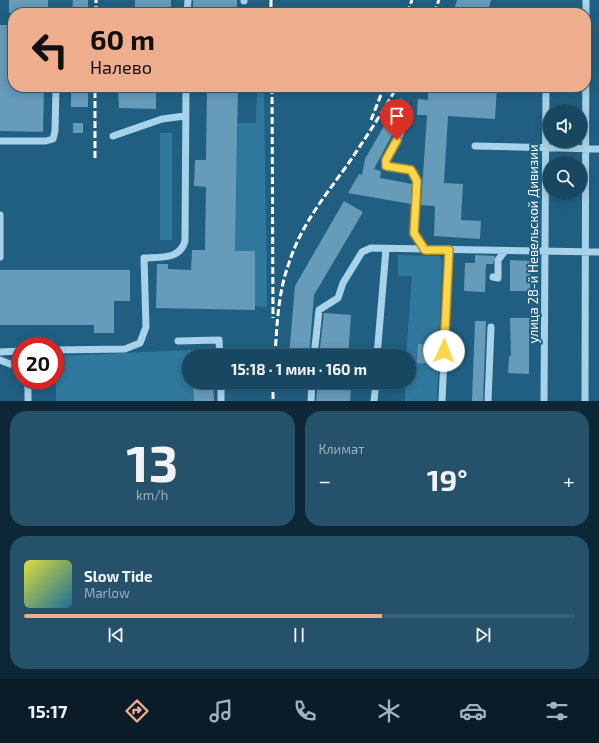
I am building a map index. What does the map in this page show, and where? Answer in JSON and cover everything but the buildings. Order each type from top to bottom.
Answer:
[{"type":"street","points":[[0,141],[53,140],[55,131],[56,92]]},
{"type":"street","points":[[64,350],[125,349],[140,343],[146,327],[144,258],[175,255],[181,252],[185,241],[186,92]]},
{"type":"street","name":"улица 28-й Невельской Дивизии","points":[[546,92],[546,104]]},
{"type":"street","points":[[584,401],[586,92]]},
{"type":"street","points":[[113,136],[162,119],[185,116]]},
{"type":"street","points":[[402,130],[386,160],[386,166],[411,170],[415,175],[417,181],[414,233],[425,250]]},
{"type":"street","points":[[476,146],[543,147]]},
{"type":"street","name":"улица 28-й Невельской Дивизии","points":[[544,401],[546,148]]},
{"type":"street","points":[[566,148],[599,149]]},
{"type":"street","points":[[0,215],[0,257]]},
{"type":"street","points":[[315,349],[319,310],[338,298],[343,283],[362,252],[370,248],[599,252]]},
{"type":"street","points":[[379,349],[386,249]]},
{"type":"street","points":[[442,401],[449,250]]},
{"type":"street","points":[[493,277],[498,278],[498,260],[505,251]]},
{"type":"street","points":[[488,401],[491,327]]},
{"type":"street","points":[[178,341],[219,340],[220,349]]},
{"type":"street","points":[[0,352],[12,351]]},
{"type":"street","points":[[0,360],[12,364]]},
{"type":"street","points":[[28,389],[28,401]]},
{"type":"street","points":[[221,389],[221,401]]},
{"type":"street","points":[[311,401],[312,389]]},
{"type":"street","points":[[374,401],[375,389]]},
{"type":"shaded area","points":[[257,92],[264,92],[267,307],[255,306],[255,251],[235,251],[238,123],[256,123]]},
{"type":"shaded area","points":[[160,133],[172,133],[172,240],[160,240]]},
{"type":"shaded area","points":[[398,255],[440,256],[442,262],[437,401],[405,401],[405,389],[416,389],[416,349],[407,349],[412,276],[398,276]],"holes":[[[438,346],[436,364],[417,363]]]},
{"type":"shaded area","points":[[182,350],[182,389],[193,389],[194,401],[56,401],[56,389],[64,389],[64,356]]},
{"type":"railway","points":[[96,0],[96,8]]},
{"type":"railway","points":[[271,0],[271,8]]},
{"type":"railway","points":[[409,8],[412,0]]},
{"type":"railway","points":[[436,8],[439,0]]},
{"type":"railway","points":[[95,92],[95,158]]},
{"type":"railway","points":[[272,92],[273,318]]},
{"type":"railway","points":[[371,120],[382,92]]},
{"type":"railway","points":[[275,349],[277,320],[282,286],[294,249],[314,211],[361,145],[394,92]]},
{"type":"railway","points":[[273,389],[273,401]]},
{"type":"route","points":[[397,140],[386,160],[386,166],[411,170],[415,175],[417,181],[414,233],[425,250],[449,250],[444,351]]}]
